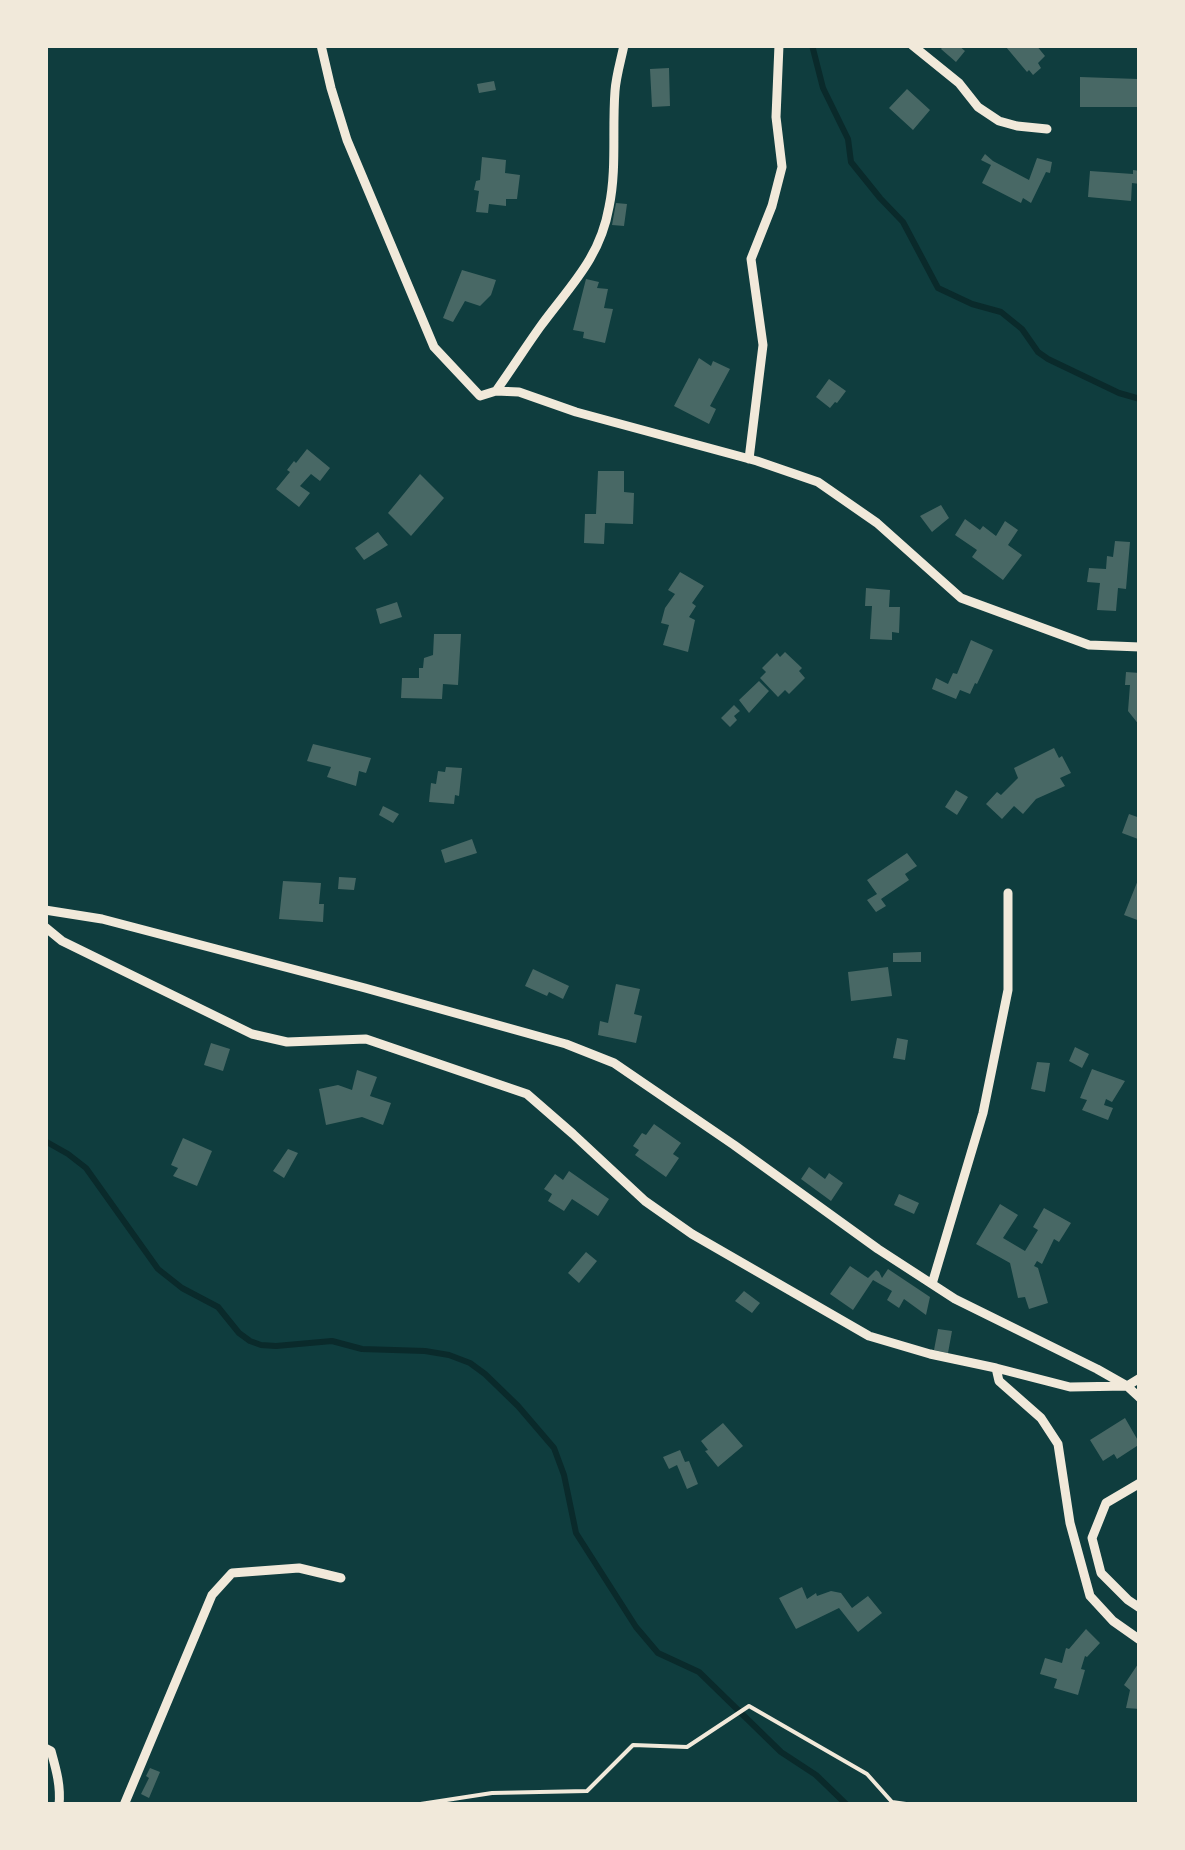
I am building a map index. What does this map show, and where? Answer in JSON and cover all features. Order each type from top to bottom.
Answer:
[{"type":"street","points":[[321,45],[347,140],[434,347],[480,396],[496,391],[519,392],[818,482],[877,523],[962,598],[1088,645],[1140,647]]},
{"type":"street","points":[[496,391],[542,324],[577,282],[600,239],[609,210],[615,87],[624,45]]},
{"type":"street","points":[[749,459],[763,345],[751,259],[782,168],[776,118],[779,45]]},
{"type":"street","points":[[912,45],[960,83],[978,108],[999,121],[1047,129]]},
{"type":"street","points":[[932,1284],[983,1113],[1008,990],[1008,894]]},
{"type":"street","points":[[45,910],[102,919],[365,988],[566,1044],[614,1064],[954,1299],[1097,1369],[1140,1398]]},
{"type":"street","points":[[45,927],[62,940],[252,1034],[287,1042],[366,1039],[527,1094],[645,1201],[710,1244],[869,1336],[1070,1386],[1127,1386],[1140,1378]]},
{"type":"street","points":[[996,1368],[999,1381],[1041,1418],[1058,1444],[1066,1506],[1090,1596],[1113,1621],[1140,1640]]},
{"type":"street","points":[[1140,1483],[1106,1504],[1092,1538],[1101,1573],[1140,1608]]},
{"type":"street","points":[[124,1805],[212,1595],[232,1574],[300,1568],[341,1578]]},
{"type":"street","points":[[45,1748],[54,1763],[59,1805]]},
{"type":"path","points":[[414,1805],[492,1792],[587,1791],[633,1745],[687,1747],[749,1706],[867,1774],[892,1802],[912,1805]]},
{"type":"building","points":[[944,45],[958,45],[965,51],[956,62],[941,49]]},
{"type":"building","points":[[1008,45],[1036,45],[1045,56],[1038,63],[1041,68],[1033,75],[1027,72]]},
{"type":"building","points":[[669,68],[670,106],[652,107],[650,69]]},
{"type":"building","points":[[1080,77],[1138,79],[1138,107],[1080,107]]},
{"type":"building","points":[[494,81],[496,90],[479,93],[477,84]]},
{"type":"building","points":[[907,89],[930,110],[913,130],[889,108]]},
{"type":"building","points":[[985,154],[1029,180],[1037,158],[1052,162],[1050,173],[1046,172],[1031,203],[1023,198],[1021,203],[982,183],[991,165],[981,160]]},
{"type":"building","points":[[482,157],[506,160],[505,173],[520,175],[517,199],[506,199],[506,206],[489,204],[488,213],[476,212],[479,191],[474,190],[480,180]]},
{"type":"building","points":[[1133,170],[1140,171],[1140,184],[1132,183],[1131,201],[1088,197],[1090,171],[1133,174]]},
{"type":"building","points":[[616,203],[627,204],[624,226],[612,225]]},
{"type":"building","points":[[462,270],[496,280],[491,295],[480,306],[465,301],[453,322],[443,318]]},
{"type":"building","points":[[586,279],[599,282],[597,288],[608,289],[604,308],[613,309],[605,343],[583,338],[584,332],[573,330]]},
{"type":"building","points":[[699,358],[711,366],[713,361],[730,369],[710,406],[716,409],[709,424],[674,406]]},
{"type":"building","points":[[829,379],[846,391],[830,408],[816,397]]},
{"type":"building","points":[[307,449],[330,468],[320,481],[311,474],[300,486],[310,493],[299,507],[276,489]]},
{"type":"building","points":[[598,471],[624,471],[624,492],[634,493],[633,524],[605,523],[604,544],[584,543],[585,514],[596,514]]},
{"type":"building","points":[[420,474],[444,498],[411,536],[388,513]]},
{"type":"building","points":[[941,505],[949,518],[932,532],[920,516]]},
{"type":"building","points":[[965,519],[996,536],[1005,521],[1018,530],[1008,545],[1022,555],[1003,580],[972,557],[977,550],[955,535]]},
{"type":"building","points":[[378,532],[388,545],[364,560],[355,548]]},
{"type":"building","points":[[1115,541],[1130,542],[1126,589],[1118,588],[1116,611],[1097,610],[1100,583],[1087,582],[1089,568],[1106,569],[1107,556],[1113,557]]},
{"type":"building","points":[[680,572],[704,586],[692,603],[696,606],[689,617],[695,620],[688,652],[663,645],[669,625],[661,623],[675,594],[668,590]]},
{"type":"building","points":[[866,588],[890,590],[889,607],[900,607],[899,633],[892,632],[892,640],[870,639],[872,606],[865,606]]},
{"type":"building","points":[[397,602],[402,617],[380,624],[376,609]]},
{"type":"building","points":[[434,634],[461,634],[458,685],[443,684],[442,699],[401,698],[402,678],[419,678],[424,658],[433,655]]},
{"type":"building","points":[[971,640],[993,650],[970,694],[960,690],[956,699],[932,689],[936,678],[948,684],[953,673],[957,674]]},
{"type":"building","points":[[785,652],[802,668],[799,671],[805,678],[789,694],[785,690],[778,697],[760,678],[766,672],[762,668],[777,653],[780,657]]},
{"type":"building","points":[[1126,672],[1140,673],[1140,726],[1128,711],[1130,685],[1125,685]]},
{"type":"building","points":[[759,681],[769,691],[749,713],[739,700]]},
{"type":"building","points":[[734,705],[740,711],[730,727],[721,718]]},
{"type":"building","points":[[313,744],[371,758],[366,773],[359,771],[356,786],[327,777],[331,767],[307,761]]},
{"type":"building","points":[[1054,748],[1071,773],[1060,778],[1065,786],[1036,799],[1023,814],[1014,806],[1002,819],[986,804],[1018,778],[1014,768]]},
{"type":"building","points":[[446,767],[462,768],[459,796],[455,795],[454,804],[429,802],[431,783],[436,784],[438,771],[445,772]]},
{"type":"building","points":[[956,790],[968,797],[957,815],[945,807]]},
{"type":"building","points":[[383,806],[399,814],[393,823],[379,815]]},
{"type":"building","points":[[1129,814],[1140,818],[1138,839],[1122,833]]},
{"type":"building","points":[[472,839],[477,853],[445,863],[441,850]]},
{"type":"building","points":[[907,853],[917,866],[905,874],[909,880],[881,899],[886,906],[876,912],[867,900],[877,894],[867,880]]},
{"type":"building","points":[[1140,875],[1140,921],[1124,915]]},
{"type":"building","points":[[339,877],[356,878],[354,890],[338,889]]},
{"type":"building","points":[[283,881],[321,883],[319,904],[324,904],[323,922],[279,919]]},
{"type":"building","points":[[921,952],[921,962],[893,962],[893,953]]},
{"type":"building","points":[[888,967],[892,996],[851,1001],[848,972]]},
{"type":"building","points":[[533,969],[569,986],[563,999],[525,986]]},
{"type":"building","points":[[616,984],[640,989],[634,1014],[642,1016],[636,1043],[598,1035],[600,1021],[608,1023]]},
{"type":"building","points":[[897,1038],[908,1040],[905,1060],[893,1058]]},
{"type":"building","points":[[211,1043],[230,1049],[223,1071],[204,1065]]},
{"type":"building","points":[[1075,1047],[1089,1054],[1082,1068],[1069,1061]]},
{"type":"building","points":[[1037,1062],[1050,1063],[1045,1092],[1031,1089]]},
{"type":"building","points":[[1092,1069],[1125,1081],[1112,1102],[1106,1099],[1104,1105],[1113,1108],[1108,1120],[1082,1110],[1087,1100],[1080,1098]]},
{"type":"building","points":[[357,1070],[377,1077],[370,1096],[391,1103],[383,1125],[362,1117],[326,1125],[319,1089],[338,1085],[352,1090]]},
{"type":"building","points":[[654,1124],[681,1143],[673,1154],[679,1158],[666,1177],[635,1155],[639,1150],[633,1146]]},
{"type":"building","points":[[183,1138],[212,1151],[197,1186],[173,1176],[178,1168],[171,1165]]},
{"type":"building","points":[[288,1149],[298,1153],[284,1178],[273,1171]]},
{"type":"building","points":[[809,1167],[825,1179],[829,1173],[843,1183],[831,1201],[801,1179]]},
{"type":"building","points":[[569,1171],[609,1199],[598,1216],[572,1199],[564,1211],[548,1201],[552,1194],[544,1189],[555,1174],[563,1180]]},
{"type":"building","points":[[899,1194],[919,1203],[914,1214],[894,1205]]},
{"type":"building","points":[[1000,1204],[1018,1215],[1003,1238],[1025,1251],[1038,1230],[1033,1227],[1044,1208],[1071,1223],[1059,1242],[1054,1239],[1042,1264],[1037,1261],[1034,1266],[1038,1268],[1048,1303],[1029,1309],[1025,1297],[1018,1298],[1010,1263],[976,1244]]},
{"type":"building","points":[[586,1252],[597,1261],[579,1283],[568,1273]]},
{"type":"building","points":[[850,1266],[868,1278],[876,1270],[882,1278],[888,1269],[930,1297],[926,1315],[904,1299],[899,1308],[887,1300],[892,1291],[873,1280],[853,1310],[830,1294]]},
{"type":"building","points":[[744,1291],[760,1303],[752,1313],[735,1301]]},
{"type":"building","points":[[938,1329],[952,1331],[948,1353],[934,1350]]},
{"type":"building","points":[[1125,1418],[1140,1444],[1117,1459],[1114,1454],[1103,1461],[1090,1440]]},
{"type":"building","points":[[723,1423],[743,1446],[718,1467],[701,1441]]},
{"type":"building","points":[[680,1450],[698,1484],[687,1489],[677,1465],[669,1469],[663,1457]]},
{"type":"building","points":[[802,1587],[807,1599],[816,1593],[841,1593],[852,1608],[868,1596],[882,1613],[858,1632],[839,1608],[796,1629],[779,1598]]},
{"type":"building","points":[[1086,1629],[1100,1643],[1085,1656],[1078,1695],[1054,1688],[1057,1679],[1040,1674],[1045,1658],[1062,1663],[1066,1648]]},
{"type":"building","points":[[1138,1664],[1140,1709],[1126,1708],[1130,1690],[1124,1685]]},
{"type":"building","points":[[150,1768],[160,1772],[149,1798],[141,1794]]},
{"type":"waterway","points":[[812,45],[823,88],[848,139],[851,162],[903,222],[938,288],[1001,312],[1048,359],[1140,399]]},
{"type":"waterway","points":[[45,1141],[86,1168],[158,1269],[182,1288],[218,1307],[250,1341],[276,1346],[332,1341],[362,1349],[425,1351],[470,1363],[485,1374],[554,1448],[576,1533],[636,1627],[658,1653],[699,1672],[781,1752],[816,1775],[847,1805]]}]
